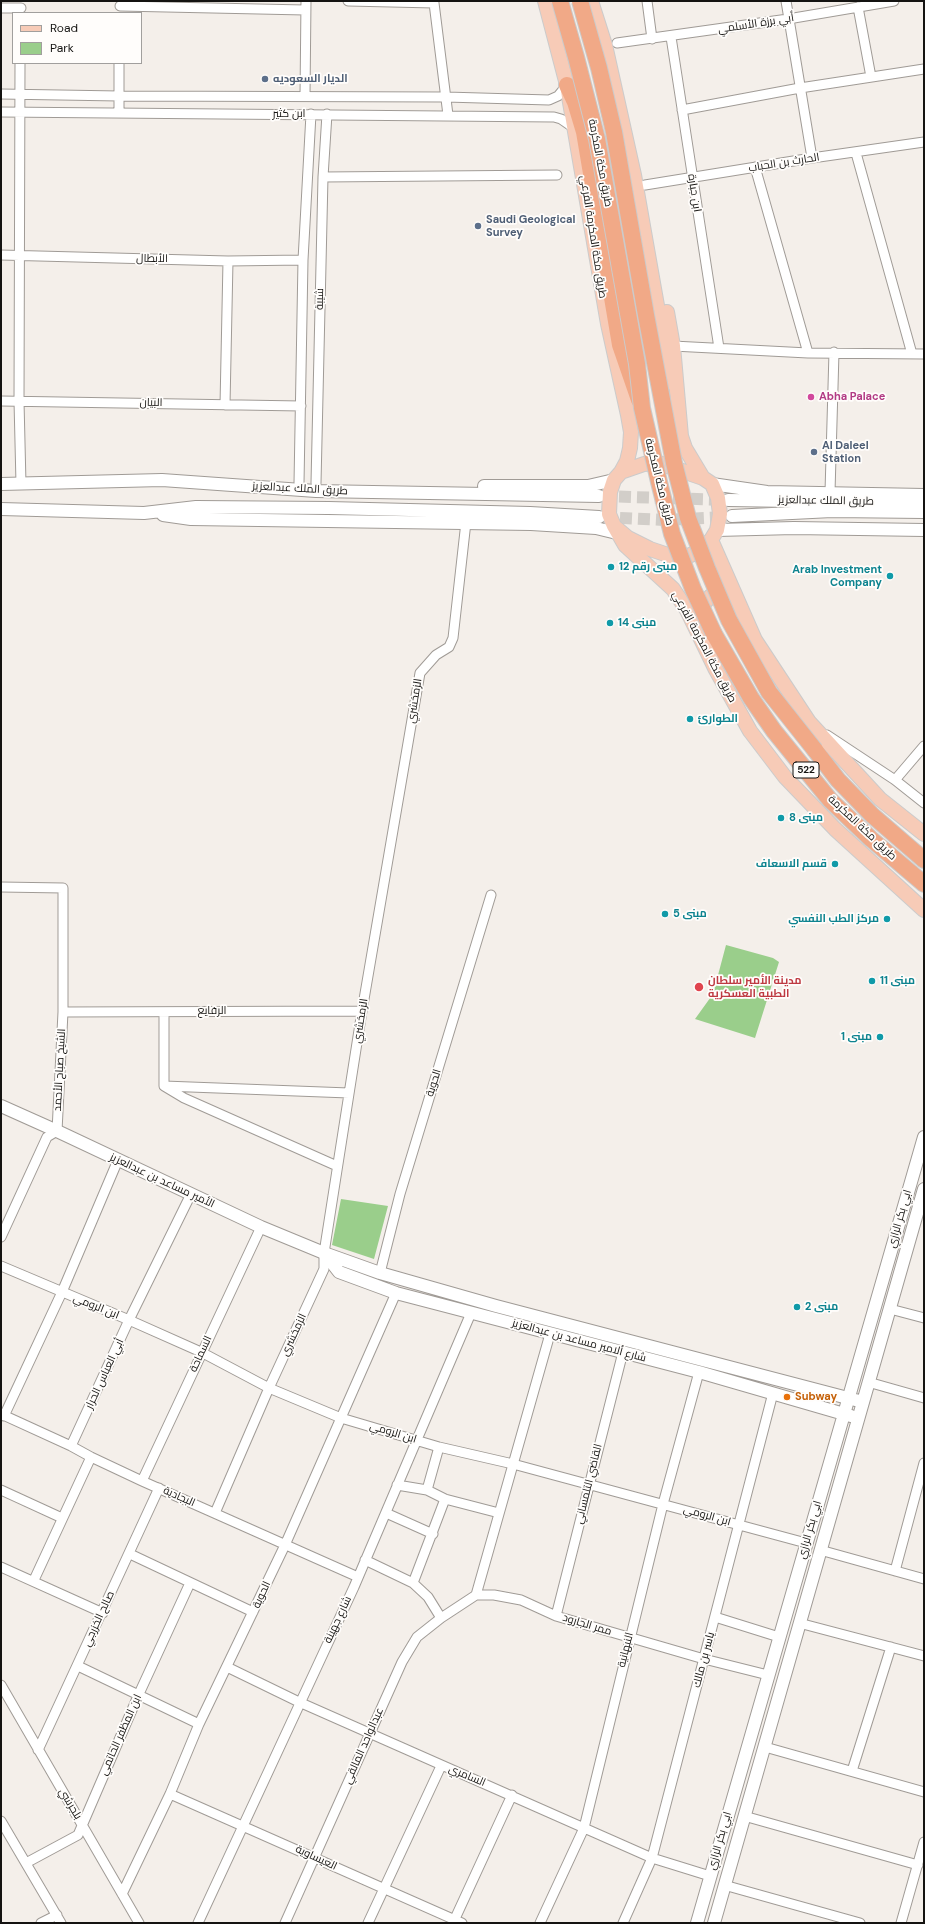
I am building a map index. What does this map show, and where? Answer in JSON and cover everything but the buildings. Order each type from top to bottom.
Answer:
[{"type":"highway","name":"طريق مكة المكرمة","points":[[560,1],[576,57],[596,139],[634,349],[642,408],[672,534],[693,589],[714,634],[751,698],[770,725],[830,800],[870,839],[924,884]]},
{"type":"highway","name":"طريق مكة المكرمة","points":[[580,1],[599,68],[614,132],[674,463],[688,518],[707,568],[730,620],[769,692],[838,780],[872,815],[924,860]]},
{"type":"highway","points":[[567,85],[575,102],[584,132],[620,346],[642,408]]},
{"type":"highway","points":[[872,815],[924,848]]},
{"type":"main road","name":"طريق مكة المكرمة الفرعي","points":[[545,1],[567,85],[608,324],[631,432],[627,461],[617,476]]},
{"type":"main road","points":[[591,1],[605,46],[634,175],[658,317],[664,365],[665,414]]},
{"type":"main road","points":[[634,175],[645,186],[672,346],[681,436],[685,448],[707,481],[718,498],[720,514],[714,535],[698,552],[688,556],[674,557],[650,549],[619,531],[609,514],[609,502],[617,476],[644,464],[658,463],[707,481]]},
{"type":"main road","name":"طريق مكة المكرمة الفرعي","points":[[619,531],[625,545],[673,589],[687,610],[715,668],[750,731],[785,777],[835,829],[924,910]]},
{"type":"main road","points":[[714,535],[755,640],[809,722],[880,799],[924,834]]},
{"type":"main road","points":[[715,668],[704,616],[703,604],[711,596],[725,596],[744,615]]},
{"type":"street","points":[[348,1],[434,3],[448,115]]},
{"type":"street","points":[[646,1],[652,39]]},
{"type":"street","points":[[786,1],[812,158]]},
{"type":"street","name":"أبي برزة الأسلمي","points":[[617,43],[671,37],[894,1]]},
{"type":"street","points":[[120,7],[306,5],[305,96]]},
{"type":"street","points":[[1,8],[21,7]]},
{"type":"street","points":[[858,7],[871,77]]},
{"type":"street","name":"ابن جبارة","points":[[671,37],[719,348]]},
{"type":"street","points":[[20,64],[19,401],[21,484]]},
{"type":"street","points":[[119,64],[119,113]]},
{"type":"street","points":[[682,110],[800,88],[924,68]]},
{"type":"street","points":[[547,117],[550,106],[547,100],[558,96],[567,85]]},
{"type":"street","name":"ابن كثير","points":[[1,94],[119,96],[446,97],[547,100]]},
{"type":"street","name":"ابن كثير","points":[[1,112],[547,117],[561,119],[574,128]]},
{"type":"street","name":"شيبة","points":[[299,483],[303,260],[311,114]]},
{"type":"street","name":"شيبة","points":[[316,483],[323,177],[327,114]]},
{"type":"street","name":"الحارث بن الحباب","points":[[645,186],[812,158],[924,142]]},
{"type":"street","points":[[856,152],[912,354]]},
{"type":"street","points":[[756,167],[808,352]]},
{"type":"street","points":[[323,177],[557,175]]},
{"type":"street","name":"الأبطال","points":[[1,255],[228,260],[303,260]]},
{"type":"street","points":[[225,405],[228,260]]},
{"type":"street","points":[[672,346],[808,352],[924,354]]},
{"type":"street","points":[[830,492],[834,352]]},
{"type":"street","name":"البيان","points":[[1,401],[301,406]]},
{"type":"street","points":[[162,480],[454,486],[588,486],[617,476]]},
{"type":"street","name":"طريق الملك عبدالعزيز","points":[[1,484],[162,480],[316,491],[599,496]]},
{"type":"street","points":[[707,481],[767,492],[924,494]]},
{"type":"street","name":"طريق الملك عبدالعزيز","points":[[728,500],[924,503]]},
{"type":"street","name":"طريق الملك عبدالعزيز","points":[[1,509],[144,513],[196,507],[328,508],[530,513],[598,517]]},
{"type":"street","name":"طريق الملك عبدالعزيز","points":[[732,516],[832,511],[924,512]]},
{"type":"street","points":[[144,513],[191,519],[466,522],[596,528],[619,531]]},
{"type":"street","name":"الزمخشري","points":[[215,1513],[269,1388],[324,1269],[324,1253],[337,1166],[420,672],[436,655],[449,647],[453,638],[466,522]]},
{"type":"street","points":[[714,535],[794,528],[924,530]]},
{"type":"street","points":[[809,722],[895,780],[924,803]]},
{"type":"street","points":[[895,780],[924,746]]},
{"type":"street","name":"الشيخ صباح الأحمد","points":[[1,887],[63,888],[63,1012],[57,1131]]},
{"type":"street","name":"الحوية","points":[[380,1273],[400,1194],[491,894]]},
{"type":"street","name":"الرفايع","points":[[63,1012],[362,1011]]},
{"type":"street","points":[[164,1012],[164,1086]]},
{"type":"street","points":[[164,1086],[349,1093]]},
{"type":"street","points":[[164,1086],[184,1098],[337,1166]]},
{"type":"street","name":"الأمير مساعد بن عبدالعزيز","points":[[1,1106],[261,1227],[324,1253],[380,1273],[526,1314],[848,1398]]},
{"type":"street","points":[[1,1237],[48,1137],[57,1131]]},
{"type":"street","name":"ابي بكر الرازي","points":[[697,1923],[924,1137]]},
{"type":"street","points":[[3,1415],[62,1292],[118,1160]]},
{"type":"street","name":"ابي بكر الرازي","points":[[714,1923],[868,1382],[921,1209],[924,1189]]},
{"type":"street","name":"أبي العباس الحرار","points":[[72,1446],[129,1320],[191,1194]]},
{"type":"street","name":"السماحة","points":[[142,1481],[201,1352],[261,1227]]},
{"type":"street","name":"شارع ألامير مساعد بن عبدالعزيز","points":[[324,1253],[339,1272],[396,1293],[773,1392],[858,1418]]},
{"type":"street","name":"ابن الرومي","points":[[1,1266],[201,1352],[269,1388],[341,1418],[439,1446],[513,1464],[806,1543]]},
{"type":"street","name":"الحوية","points":[[122,1894],[170,1794],[199,1724],[285,1545],[396,1293]]},
{"type":"street","points":[[890,1309],[924,1318]]},
{"type":"street","name":"شارع جهينة","points":[[198,1923],[242,1824],[358,1576],[470,1313]]},
{"type":"street","points":[[524,1327],[522,1320],[526,1314]]},
{"type":"street","points":[[476,1595],[550,1334]]},
{"type":"street","name":"القاضي التلمساني","points":[[556,1616],[623,1352]]},
{"type":"street","name":"النبهانية","points":[[540,1923],[584,1828],[629,1638],[663,1504],[699,1372]]},
{"type":"street","points":[[868,1382],[924,1398]]},
{"type":"street","name":"ياسر بن مالك","points":[[623,1923],[652,1858],[773,1392]]},
{"type":"street","points":[[848,1398],[863,1402]]},
{"type":"street","name":"البجادية","points":[[3,1415],[72,1446],[91,1457],[142,1481],[358,1576]]},
{"type":"street","points":[[427,1490],[439,1446]]},
{"type":"street","points":[[34,1580],[91,1457]]},
{"type":"street","points":[[895,1571],[924,1463]]},
{"type":"street","points":[[397,1485],[427,1490],[445,1499],[499,1513]]},
{"type":"street","name":"صالح الخزرجي","points":[[38,1750],[130,1554],[159,1488]]},
{"type":"street","points":[[1,1490],[62,1518]]},
{"type":"street","points":[[413,1583],[445,1499]]},
{"type":"street","points":[[386,1513],[432,1534]]},
{"type":"street","points":[[820,1550],[924,1579]]},
{"type":"street","points":[[130,1554],[254,1612]]},
{"type":"street","points":[[365,1560],[413,1583],[428,1597],[441,1618]]},
{"type":"street","points":[[1,1567],[34,1580],[102,1612]]},
{"type":"street","name":"ابن المظفر الحاتمي","points":[[26,1864],[78,1835],[138,1696],[190,1583]]},
{"type":"street","name":"ممر الجارود","points":[[476,1595],[512,1597],[556,1616],[704,1659],[768,1675]]},
{"type":"street","name":"عبدالواحد المالقي","points":[[285,1923],[402,1662],[416,1637],[441,1618],[476,1595]]},
{"type":"street","points":[[715,1617],[779,1636]]},
{"type":"street","points":[[799,1623],[924,1656]]},
{"type":"street","points":[[852,1771],[891,1647]]},
{"type":"street","points":[[78,1666],[199,1724]]},
{"type":"street","name":"السامري","points":[[227,1667],[299,1702],[441,1766],[512,1795],[652,1858],[710,1876]]},
{"type":"street","name":"بلجرشي","points":[[1,1685],[139,1923]]},
{"type":"street","points":[[765,1747],[924,1792]]},
{"type":"street","points":[[368,1923],[441,1766]]},
{"type":"street","name":"العيساوية","points":[[170,1794],[242,1824],[457,1922]]},
{"type":"street","points":[[457,1922],[512,1795]]},
{"type":"street","points":[[744,1816],[918,1865]]},
{"type":"street","points":[[1,1821],[61,1923]]},
{"type":"street","points":[[901,1923],[924,1842]]},
{"type":"street","points":[[724,1885],[860,1923]]},
{"type":"street","points":[[41,1923],[56,1914]]},
{"type":"green space","points":[[726,945],[773,958],[779,962],[755,1038],[695,1019],[713,994]]},
{"type":"green space","points":[[341,1199],[388,1206],[374,1259],[332,1245]]},
{"type":"tunnel","points":[[601,496],[727,500]]},
{"type":"tunnel","points":[[602,517],[664,520],[727,517]]},
{"type":"place","name":"الديار السعوديه","points":[[265,79]]},
{"type":"place","name":"Saudi Geological Survey","points":[[478,226]]},
{"type":"place","name":"Abha Palace","points":[[811,397]]},
{"type":"place","name":"Al Daleel Station","points":[[814,452]]},
{"type":"place","name":"مبنى رقم 12","points":[[611,567]]},
{"type":"place","name":"Arab Investment Company","points":[[890,576]]},
{"type":"place","name":"مبنى 14","points":[[610,623]]},
{"type":"place","name":"الطوارئ","points":[[690,719]]},
{"type":"place","name":"مبنى 8","points":[[781,818]]},
{"type":"place","name":"قسم الاسعاف","points":[[835,864]]},
{"type":"place","name":"مبنى 5","points":[[665,914]]},
{"type":"place","name":"مركز الطب النفسي","points":[[887,919]]},
{"type":"place","name":"مبنى 11","points":[[872,981]]},
{"type":"place","name":"مدينة الأمير سلطان الطبية العسكرية","points":[[699,987]]},
{"type":"place","name":"مبنى 1","points":[[880,1037]]},
{"type":"place","name":"مبنى 2","points":[[797,1307]]},
{"type":"place","name":"Subway","points":[[787,1397]]}]
